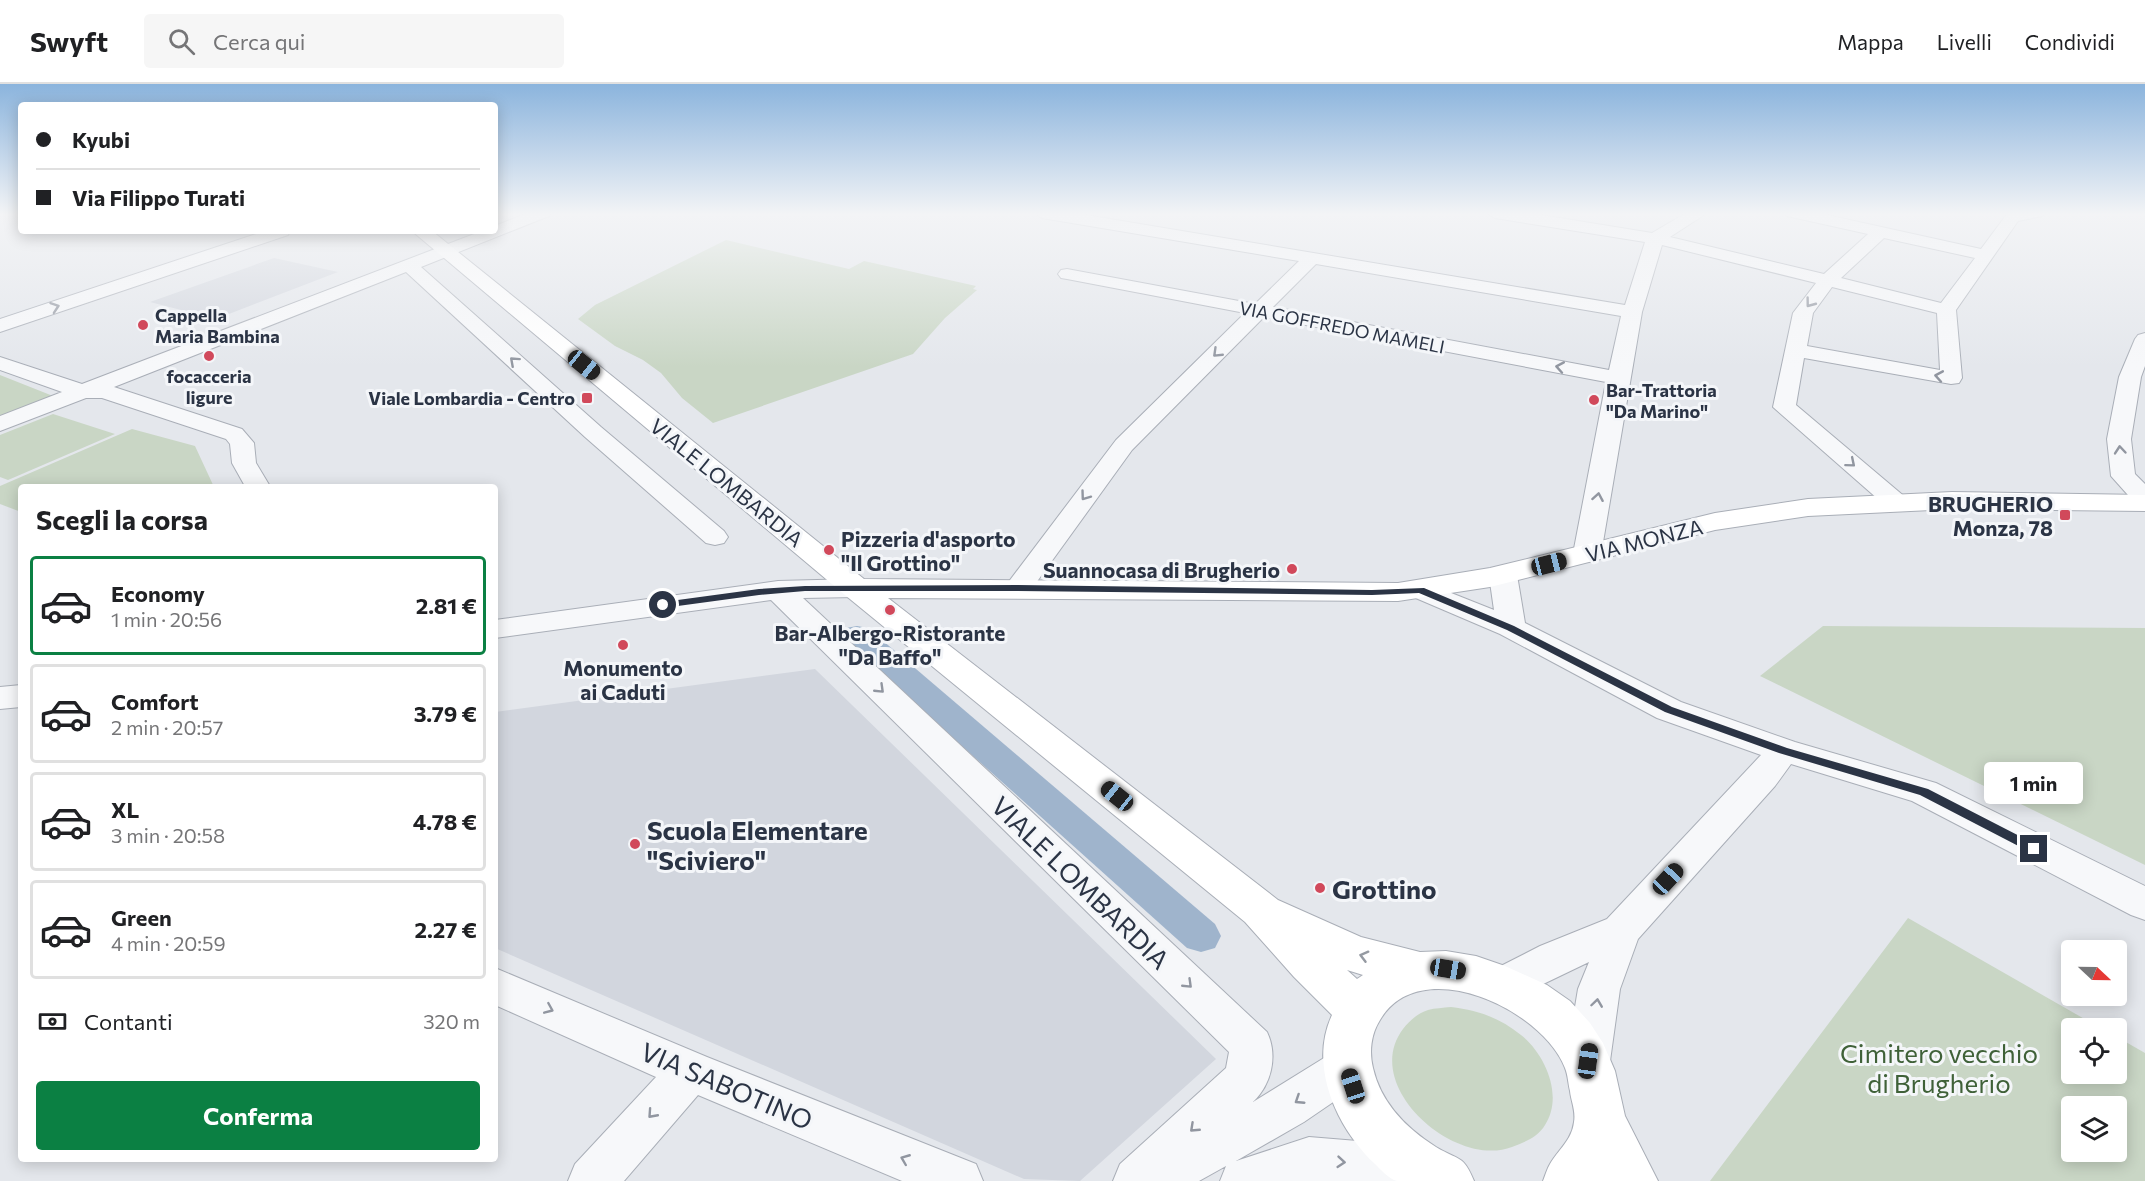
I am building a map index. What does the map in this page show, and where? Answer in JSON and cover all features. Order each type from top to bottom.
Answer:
[{"type":"main road","name":"VIALE LOMBARDIA","points":[[462,264],[856,588],[1260,910],[1310,964],[1358,1010]]},
{"type":"main road","name":"VIA MONZA","points":[[856,588],[1372,593],[1420,590],[1503,575],[1760,513],[1812,506],[1896,501],[2145,501]]},
{"type":"main road","name":"VIALE LOMBARDIA","points":[[1260,910],[1352,953],[1420,971]]},
{"type":"main road","points":[[1434,1175],[1385,1139],[1359,1104],[1348,1067],[1348,1036],[1358,1010],[1374,992],[1395,979],[1420,971],[1448,969],[1477,974],[1506,984],[1554,1016],[1588,1061],[1600,1118],[1623,1168],[1632,1181]]},
{"type":"main road","points":[[1569,1181],[1587,1157],[1600,1118]]},
{"type":"street","points":[[0,326],[183,264]]},
{"type":"street","points":[[0,424],[415,264]]},
{"type":"street","points":[[1018,588],[1124,445],[1306,264]]},
{"type":"street","points":[[1355,264],[1632,312]]},
{"type":"street","points":[[1587,554],[1618,378],[1632,312],[1647,264]]},
{"type":"street","points":[[1760,264],[1946,310]]},
{"type":"street","points":[[1846,264],[1827,281],[1803,313],[1784,407],[1896,501]]},
{"type":"street","points":[[1795,350],[1951,378],[1946,310],[1979,264]]},
{"type":"street","points":[[410,266],[558,400],[715,537]]},
{"type":"street","name":"VIA GOFFREDO MAMELI","points":[[1067,274],[1618,378]]},
{"type":"street","points":[[2145,339],[2130,377],[2119,439],[2123,476],[2145,501]]},
{"type":"street","points":[[0,363],[82,392]]},
{"type":"street","points":[[82,392],[84,399],[231,450],[244,463],[257,484]]},
{"type":"street","points":[[1503,575],[1511,628]]},
{"type":"street","points":[[498,629],[778,590],[856,588]]},
{"type":"street","name":"VIALE LOMBARDIA","points":[[778,590],[1252,1046],[1247,1078],[1137,1181]]},
{"type":"street","points":[[1420,590],[1511,628],[1669,710],[1783,750],[1924,792],[2145,904]]},
{"type":"street","points":[[0,698],[18,696]]},
{"type":"street","points":[[1588,1061],[1599,988],[1620,931],[1764,777],[1783,750]]},
{"type":"street","points":[[1506,984],[1554,958],[1620,931]]},
{"type":"street","name":"VIA SABOTINO","points":[[498,987],[692,1071],[959,1181]]},
{"type":"street","points":[[1158,1181],[1169,1172],[1288,1107],[1348,1067]]},
{"type":"street","points":[[592,1181],[692,1071]]},
{"type":"street","points":[[1244,1181],[1309,1160],[1434,1175]]},
{"type":"shaded area","points":[[257,264],[302,264],[338,272],[216,319],[150,302]]},
{"type":"shaded area","points":[[815,669],[1216,1059],[1080,1181],[1024,1179],[498,949],[498,712]]},
{"type":"green space","points":[[677,264],[829,264],[849,269],[858,264],[878,264],[976,286],[973,289],[977,290],[945,318],[913,354],[713,423],[682,398],[661,373],[643,360],[615,346],[578,319],[595,305]]},
{"type":"green space","points":[[0,375],[58,398],[0,420]]},
{"type":"green space","points":[[53,414],[115,434],[8,480],[0,477],[0,435]]},
{"type":"green space","points":[[132,429],[195,446],[213,484],[18,484],[18,511],[0,504],[0,486]]},
{"type":"green space","points":[[1823,626],[2145,628],[2145,865],[1760,676]]},
{"type":"green space","name":"Cimitero vecchio di Brugherio","points":[[1908,918],[2083,1018],[2061,1018],[2061,1084],[2127,1084],[2127,1043],[2145,1053],[2145,1181],[1710,1181]]},
{"type":"green space","points":[[1451,1007],[1470,1010],[1497,1019],[1521,1035],[1538,1053],[1549,1076],[1553,1101],[1545,1125],[1531,1139],[1512,1147],[1489,1151],[1465,1146],[1441,1134],[1420,1118],[1404,1097],[1394,1075],[1393,1051],[1403,1029],[1424,1011]]},
{"type":"waterway","points":[[857,635],[1201,936]]},
{"type":"place","name":"Cappella Maria Bambina","points":[[143,325]]},
{"type":"place","name":"focacceria ligure","points":[[209,356]]},
{"type":"place","name":"Viale Lombardia - Centro","points":[[587,398]]},
{"type":"place","name":"Bar-Trattoria \"Da Marino\"","points":[[1594,400]]},
{"type":"place","name":"BRUGHERIO Monza, 78","points":[[2065,515]]},
{"type":"place","name":"Pizzeria d'asporto \"Il Grottino\"","points":[[829,550]]},
{"type":"place","name":"Suannocasa di Brugherio","points":[[1292,569]]},
{"type":"place","name":"Bar-Albergo-Ristorante \"Da Baffo\"","points":[[890,610]]},
{"type":"place","name":"Monumento ai Caduti","points":[[623,645]]},
{"type":"place","name":"Scuola Elementare \"Sciviero\"","points":[[635,844]]},
{"type":"place","name":"Grottino","points":[[1320,888]]},
{"type":"route","points":[[663,605],[805,588],[1018,588],[1372,593],[1420,590],[1538,641],[1669,710],[1798,755],[1924,792],[2034,849]]}]
